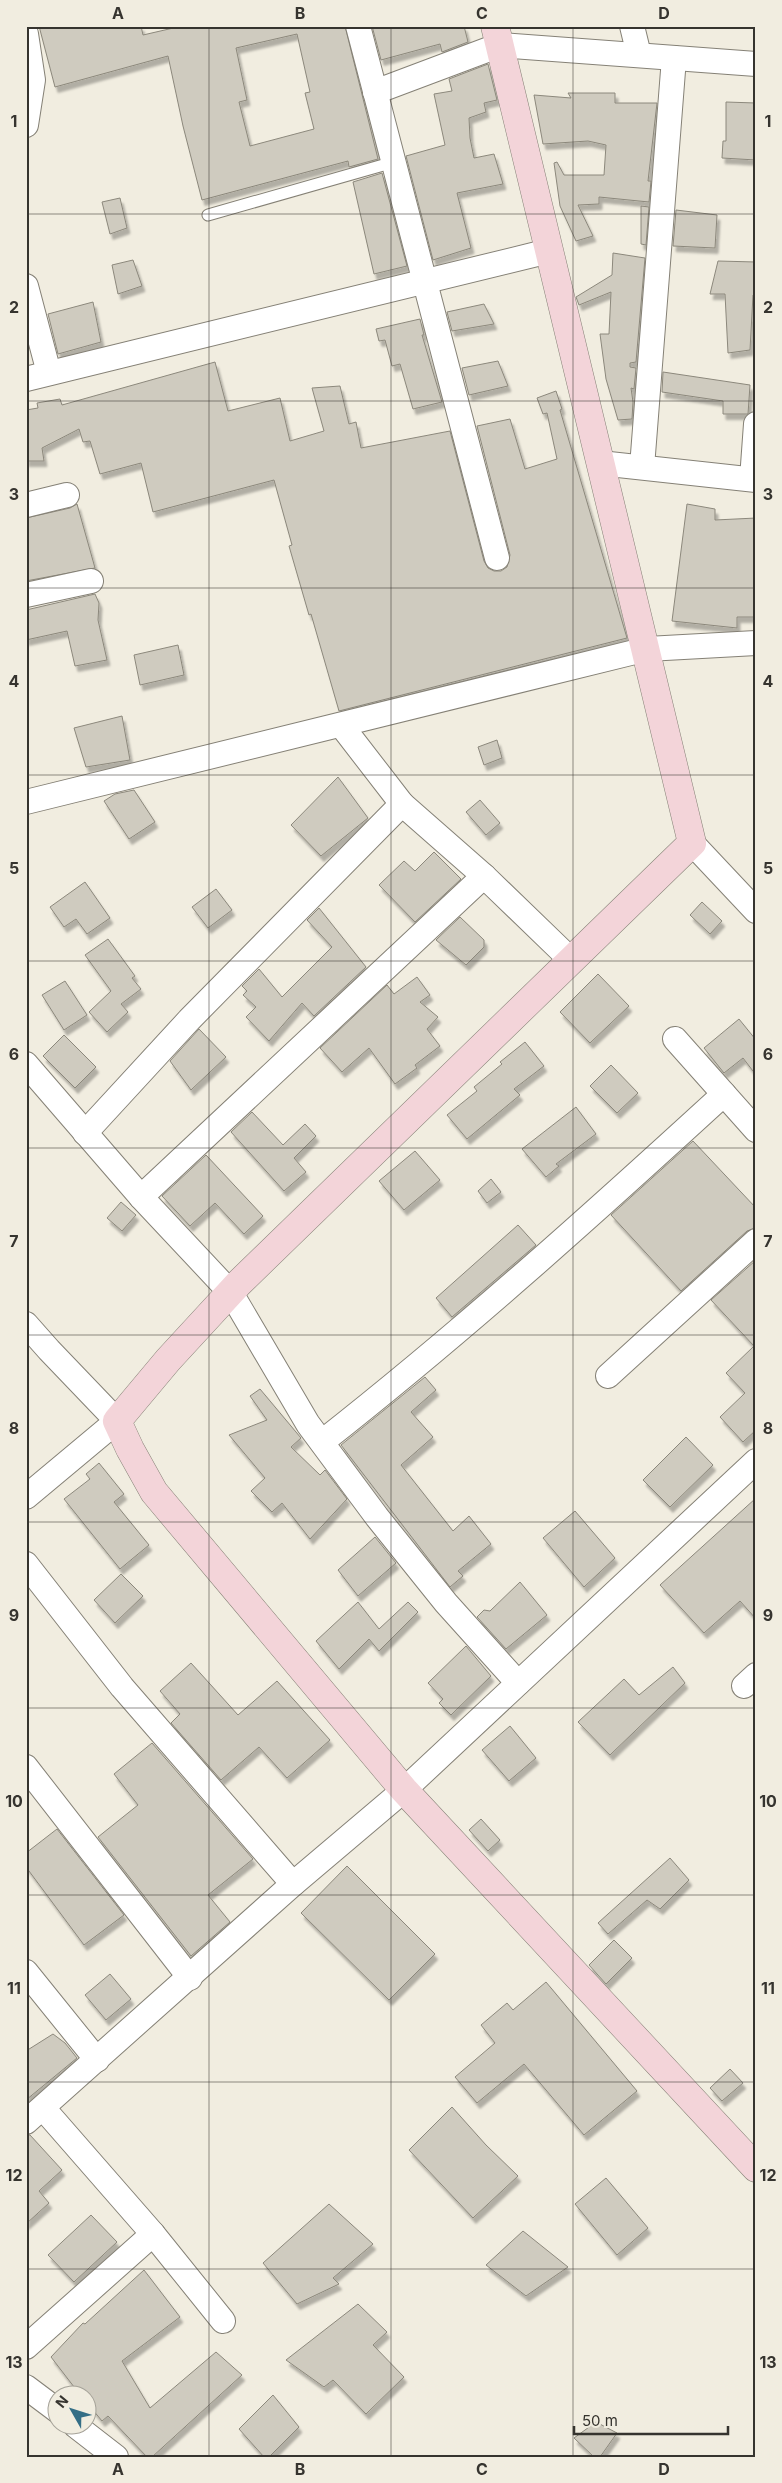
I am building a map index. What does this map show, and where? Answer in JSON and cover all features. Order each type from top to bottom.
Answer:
[{"type":"street","points":[[358,26],[427,282],[497,558]]},
{"type":"street","points":[[632,26],[639,55]]},
{"type":"street","points":[[26,34],[30,70],[26,125]]},
{"type":"street","points":[[375,92],[498,36],[639,55],[756,64]]},
{"type":"street","points":[[498,36],[548,251],[647,649],[692,843],[756,912]]},
{"type":"street","points":[[642,467],[674,58]]},
{"type":"street","points":[[26,379],[548,251]]},
{"type":"street","points":[[26,286],[49,373]]},
{"type":"street","points":[[600,462],[754,479],[756,424]]},
{"type":"street","points":[[26,505],[67,495]]},
{"type":"street","points":[[26,595],[91,580]]},
{"type":"street","points":[[26,802],[647,649],[756,644]]},
{"type":"street","points":[[341,725],[402,804],[484,876],[571,960]]},
{"type":"street","points":[[85,1132],[189,1020],[402,804]]},
{"type":"street","points":[[26,1497],[117,1421],[168,1360],[230,1293],[692,843]]},
{"type":"street","points":[[141,1197],[484,876]]},
{"type":"street","points":[[675,1038],[756,1130]]},
{"type":"street","points":[[26,1064],[141,1197],[230,1293],[308,1424],[377,1517],[446,1603],[518,1683]]},
{"type":"street","points":[[322,1442],[414,1370],[526,1274],[724,1094]]},
{"type":"street","points":[[608,1376],[756,1241]]},
{"type":"street","points":[[26,1324],[48,1350],[117,1421],[154,1492],[404,1790],[756,2168]]},
{"type":"street","points":[[223,2321],[153,2234],[34,2115],[190,1978],[293,1884],[404,1790],[756,1461]]},
{"type":"street","points":[[26,1564],[122,1687],[293,1884]]},
{"type":"street","points":[[26,1767],[190,1978]]},
{"type":"street","points":[[26,1972],[97,2060]]},
{"type":"street","points":[[26,2346],[153,2234]]},
{"type":"street","points":[[26,2387],[48,2404]]},
{"type":"street","points":[[89,2436],[116,2457]]},
{"type":"lane","points":[[208,216],[394,162]]},
{"type":"building","points":[[39,26],[141,26],[143,35],[182,26],[345,26],[378,159],[349,167],[348,161],[202,200],[168,56],[55,87]],"holes":[[[297,34],[310,92],[305,93],[314,129],[250,146],[239,102],[247,100],[236,48]]]},
{"type":"building","points":[[372,26],[464,26],[468,42],[442,52],[440,44],[381,60]]},
{"type":"building","points":[[488,64],[497,100],[484,103],[486,112],[469,118],[470,138],[474,158],[494,154],[503,184],[457,193],[471,248],[433,260],[406,156],[445,145],[434,94],[452,91],[449,79]]},
{"type":"building","points":[[568,93],[615,93],[615,103],[657,103],[648,181],[651,181],[649,202],[599,197],[599,204],[578,205],[593,236],[576,241],[560,206],[554,163],[557,162],[564,175],[604,175],[606,145],[588,141],[543,144],[534,95],[571,98]]},
{"type":"building","points":[[726,102],[756,103],[756,160],[722,158],[723,141],[726,141]]},
{"type":"building","points":[[382,173],[407,266],[374,274],[353,182]]},
{"type":"building","points":[[120,198],[127,228],[110,234],[102,202]]},
{"type":"building","points":[[641,206],[649,207],[646,245],[641,244]]},
{"type":"building","points":[[676,210],[717,215],[715,248],[673,246]]},
{"type":"building","points":[[613,253],[645,258],[636,362],[630,363],[630,367],[636,368],[634,389],[631,388],[633,402],[632,419],[618,420],[606,379],[600,334],[609,334],[611,292],[579,305],[576,297],[612,275]]},
{"type":"building","points":[[133,260],[142,286],[118,294],[112,265]]},
{"type":"building","points":[[718,261],[756,262],[756,295],[753,295],[750,350],[728,353],[725,294],[710,294]]},
{"type":"building","points":[[93,302],[101,342],[58,354],[48,314]]},
{"type":"building","points":[[484,304],[494,324],[452,331],[447,312]]},
{"type":"building","points":[[420,319],[424,335],[422,335],[442,402],[413,409],[400,364],[392,366],[385,340],[379,341],[376,329]]},
{"type":"building","points":[[498,361],[508,386],[469,395],[462,368]]},
{"type":"building","points":[[215,362],[228,411],[280,398],[290,441],[324,431],[312,388],[340,386],[349,424],[356,422],[361,448],[450,431],[484,561],[488,568],[494,571],[501,571],[507,567],[510,555],[477,426],[510,419],[525,469],[557,459],[547,413],[543,414],[537,398],[556,391],[627,638],[339,711],[289,546],[292,545],[274,480],[153,512],[141,463],[100,474],[90,441],[83,442],[79,429],[42,448],[44,461],[26,461],[26,410],[38,408],[37,403],[60,399],[62,405]]},
{"type":"building","points":[[663,372],[750,385],[748,414],[723,414],[723,401],[662,392]]},
{"type":"building","points":[[77,504],[95,568],[26,581],[26,518],[70,508]]},
{"type":"building","points":[[687,504],[715,509],[715,520],[756,518],[756,617],[737,617],[737,628],[672,621]]},
{"type":"building","points":[[95,594],[99,603],[98,620],[107,660],[75,666],[67,631],[26,640],[26,610]]},
{"type":"building","points":[[178,645],[184,675],[140,685],[134,655]]},
{"type":"building","points":[[122,716],[130,760],[86,767],[74,728]]},
{"type":"building","points":[[497,740],[502,758],[484,765],[478,747]]},
{"type":"building","points":[[338,777],[368,818],[321,856],[291,825]]},
{"type":"building","points":[[134,790],[155,822],[129,839],[104,801],[115,794]]},
{"type":"building","points":[[480,800],[500,823],[486,835],[466,812]]},
{"type":"building","points":[[434,852],[461,879],[415,922],[379,885],[404,861],[415,871]]},
{"type":"building","points":[[85,882],[110,918],[87,934],[76,919],[64,927],[50,907]]},
{"type":"building","points":[[216,889],[232,910],[208,928],[192,907]]},
{"type":"building","points":[[702,902],[722,921],[710,934],[690,915]]},
{"type":"building","points":[[319,908],[366,967],[314,1016],[302,1003],[269,1041],[246,1017],[256,1007],[243,995],[247,991],[242,986],[259,969],[282,997],[332,947],[307,920]]},
{"type":"building","points":[[460,917],[484,940],[484,947],[466,965],[436,940]]},
{"type":"building","points":[[108,939],[135,976],[132,978],[141,989],[121,1004],[128,1012],[107,1032],[89,1012],[111,991],[85,955]]},
{"type":"building","points":[[598,974],[629,1006],[590,1043],[560,1012]]},
{"type":"building","points":[[417,977],[430,995],[420,1002],[438,1017],[427,1029],[440,1046],[415,1065],[417,1068],[395,1084],[369,1048],[342,1072],[320,1048],[387,985],[394,994]]},
{"type":"building","points":[[65,981],[87,1015],[64,1030],[42,995]]},
{"type":"building","points":[[739,1019],[756,1040],[756,1075],[743,1058],[724,1073],[704,1048]]},
{"type":"building","points":[[199,1029],[226,1057],[191,1090],[170,1061]]},
{"type":"building","points":[[64,1035],[96,1067],[75,1088],[43,1056]]},
{"type":"building","points":[[525,1042],[544,1066],[514,1089],[520,1095],[467,1139],[447,1115],[477,1091],[474,1087],[502,1064],[500,1062]]},
{"type":"building","points":[[611,1065],[638,1093],[617,1113],[590,1086]]},
{"type":"building","points":[[576,1107],[596,1134],[556,1164],[559,1166],[546,1177],[522,1149]]},
{"type":"building","points":[[252,1112],[283,1145],[305,1124],[316,1136],[294,1158],[306,1172],[284,1191],[231,1132]]},
{"type":"building","points":[[693,1141],[756,1208],[756,1228],[747,1231],[681,1291],[611,1215]]},
{"type":"building","points":[[415,1151],[440,1180],[404,1210],[379,1181]]},
{"type":"building","points":[[206,1155],[263,1216],[244,1234],[215,1203],[190,1226],[162,1196]]},
{"type":"building","points":[[491,1179],[501,1192],[487,1203],[478,1191]]},
{"type":"building","points":[[121,1202],[136,1215],[122,1231],[107,1218]]},
{"type":"building","points":[[518,1225],[536,1245],[452,1317],[436,1298]]},
{"type":"building","points":[[756,1260],[756,1430],[743,1442],[720,1417],[745,1393],[726,1373],[754,1346],[711,1300]]},
{"type":"building","points":[[425,1377],[436,1390],[411,1412],[433,1437],[401,1465],[453,1531],[469,1516],[491,1544],[458,1571],[463,1576],[450,1587],[341,1445]]},
{"type":"building","points":[[260,1389],[301,1438],[291,1447],[320,1475],[325,1470],[347,1499],[310,1539],[282,1503],[272,1512],[251,1491],[265,1478],[229,1435],[267,1420],[250,1396]]},
{"type":"building","points":[[686,1437],[713,1465],[670,1507],[643,1480]]},
{"type":"building","points":[[99,1463],[124,1494],[114,1502],[149,1545],[120,1569],[64,1499],[90,1479],[86,1474]]},
{"type":"building","points":[[756,1498],[756,1619],[740,1601],[704,1633],[660,1585]]},
{"type":"building","points":[[575,1511],[615,1558],[584,1587],[543,1538]]},
{"type":"building","points":[[375,1537],[396,1563],[358,1596],[338,1570]]},
{"type":"building","points":[[121,1574],[143,1596],[115,1623],[94,1600]]},
{"type":"building","points":[[520,1582],[547,1615],[506,1649],[477,1617],[484,1610],[490,1611]]},
{"type":"building","points":[[358,1602],[379,1629],[408,1602],[418,1612],[379,1651],[369,1639],[339,1669],[316,1641]]},
{"type":"building","points":[[466,1646],[491,1676],[451,1715],[439,1703],[443,1699],[428,1683]]},
{"type":"building","points":[[191,1663],[238,1715],[277,1681],[330,1740],[287,1778],[259,1747],[221,1780],[171,1723],[180,1714],[160,1691]]},
{"type":"building","points":[[673,1667],[685,1683],[610,1755],[578,1722],[624,1679],[639,1695]]},
{"type":"building","points":[[510,1726],[536,1758],[509,1781],[482,1750]]},
{"type":"building","points":[[152,1743],[253,1859],[208,1895],[230,1922],[191,1956],[98,1837],[138,1805],[114,1774]]},
{"type":"building","points":[[481,1819],[500,1840],[488,1851],[469,1830]]},
{"type":"building","points":[[57,1829],[124,1915],[84,1945],[26,1867],[26,1853]]},
{"type":"building","points":[[670,1858],[689,1880],[660,1909],[647,1900],[608,1934],[598,1923]]},
{"type":"building","points":[[347,1866],[435,1954],[389,2000],[301,1913]]},
{"type":"building","points":[[614,1940],[632,1958],[606,1984],[589,1965]]},
{"type":"building","points":[[110,1974],[131,1999],[106,2020],[85,1995]]},
{"type":"building","points":[[546,1982],[637,2091],[584,2135],[524,2064],[477,2103],[455,2077],[495,2043],[481,2025],[507,2003],[513,2010]]},
{"type":"building","points":[[53,2034],[65,2043],[77,2058],[26,2100],[26,2051]]},
{"type":"building","points":[[730,2069],[743,2083],[722,2101],[710,2088]]},
{"type":"building","points":[[452,2107],[486,2145],[518,2176],[473,2218],[409,2150]]},
{"type":"building","points":[[26,2135],[30,2135],[62,2170],[39,2191],[49,2203],[26,2224]]},
{"type":"building","points":[[606,2178],[648,2228],[617,2255],[575,2204]]},
{"type":"building","points":[[329,2204],[373,2244],[333,2278],[339,2284],[297,2304],[263,2263]]},
{"type":"building","points":[[91,2215],[117,2242],[74,2282],[48,2255]]},
{"type":"building","points":[[523,2231],[568,2267],[526,2296],[486,2265]]},
{"type":"building","points":[[144,2270],[180,2317],[122,2361],[150,2408],[216,2352],[242,2375],[152,2457],[147,2457],[108,2416],[102,2421],[98,2416],[98,2386],[73,2386],[51,2357],[83,2323],[85,2324]]},
{"type":"building","points":[[358,2304],[387,2332],[373,2345],[404,2377],[366,2414],[333,2380],[324,2387],[286,2360]]},
{"type":"building","points":[[273,2395],[299,2427],[269,2457],[264,2457],[239,2429]]},
{"type":"building","points":[[596,2422],[617,2433],[600,2457],[594,2457],[574,2438]]}]
